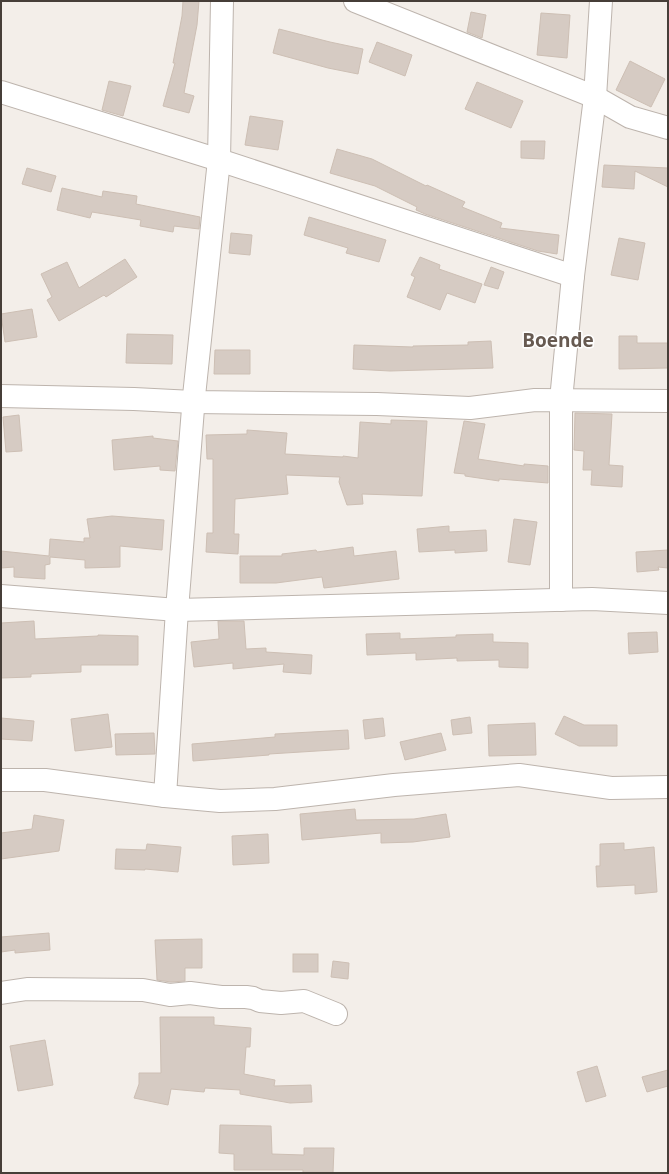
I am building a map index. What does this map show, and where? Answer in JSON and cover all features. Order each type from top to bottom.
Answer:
[{"type":"street","points":[[165,796],[177,610],[193,402],[219,160],[222,1]]},
{"type":"street","points":[[355,1],[595,97],[630,117],[668,128]]},
{"type":"street","points":[[561,600],[561,400],[573,276],[595,97],[601,1]]},
{"type":"street","points":[[1,92],[219,160],[573,276]]},
{"type":"street","points":[[1,396],[193,402],[377,404],[470,408],[535,400],[668,401]]},
{"type":"street","points":[[1,596],[177,610],[592,599],[668,602]]},
{"type":"street","points":[[1,780],[45,780],[165,796],[220,801],[275,799],[394,785],[520,775],[612,788],[668,787]]},
{"type":"street","points":[[1,993],[28,989],[143,990],[170,995],[190,993],[220,997],[246,997],[260,1001],[281,1003],[304,1001],[336,1014]]},
{"type":"building","points":[[183,1],[199,1],[197,25],[184,93],[194,96],[189,113],[163,106],[175,63],[173,63],[182,16]]},
{"type":"building","points":[[471,12],[486,15],[482,38],[467,32]]},
{"type":"building","points":[[541,13],[570,15],[567,58],[537,55]]},
{"type":"building","points":[[279,29],[363,49],[358,74],[328,68],[273,53]]},
{"type":"building","points":[[377,42],[412,55],[405,76],[369,62]]},
{"type":"building","points":[[630,61],[665,79],[651,107],[616,90]]},
{"type":"building","points":[[109,81],[131,86],[123,116],[102,110]]},
{"type":"building","points":[[477,82],[523,101],[511,128],[465,109]]},
{"type":"building","points":[[250,116],[283,121],[278,150],[245,145]]},
{"type":"building","points":[[521,141],[545,141],[544,159],[521,158]]},
{"type":"building","points":[[337,149],[372,159],[426,186],[427,185],[465,202],[462,207],[502,223],[500,228],[559,235],[557,254],[538,251],[425,214],[416,210],[417,207],[375,186],[330,173]]},
{"type":"building","points":[[604,165],[668,168],[668,187],[635,171],[634,189],[602,187]]},
{"type":"building","points":[[27,168],[56,176],[51,192],[22,184]]},
{"type":"building","points":[[62,188],[102,197],[103,191],[137,196],[136,204],[200,217],[199,229],[174,226],[173,232],[140,226],[141,220],[92,212],[90,218],[57,210]]},
{"type":"building","points":[[309,217],[386,240],[379,262],[346,253],[348,248],[304,235]]},
{"type":"building","points":[[231,233],[252,235],[250,255],[229,253]]},
{"type":"building","points":[[619,238],[645,243],[638,280],[611,275]]},
{"type":"building","points":[[420,257],[440,265],[439,269],[482,284],[475,303],[447,293],[440,310],[407,297],[415,277],[411,275]]},
{"type":"building","points":[[125,259],[137,277],[106,297],[104,295],[59,321],[47,300],[52,297],[41,274],[67,262],[79,288]]},
{"type":"building","points":[[491,267],[504,272],[498,289],[484,285]]},
{"type":"building","points":[[32,309],[37,337],[5,342],[1,314]]},
{"type":"building","points":[[127,334],[173,335],[172,364],[126,363]]},
{"type":"building","points":[[619,336],[637,336],[637,343],[668,343],[668,368],[619,369]]},
{"type":"building","points":[[491,341],[493,368],[390,371],[353,369],[354,345],[413,347],[468,345],[468,342]]},
{"type":"building","points":[[215,350],[250,350],[250,374],[214,374]]},
{"type":"building","points":[[575,413],[612,414],[609,465],[623,466],[622,487],[591,485],[592,470],[583,470],[584,451],[574,450]]},
{"type":"building","points":[[19,415],[22,451],[6,452],[3,417]]},
{"type":"building","points":[[391,420],[427,421],[422,496],[362,494],[363,504],[347,505],[339,482],[340,477],[286,475],[288,494],[235,499],[234,534],[239,534],[238,554],[206,552],[207,533],[213,533],[213,459],[207,459],[206,435],[247,434],[247,430],[287,433],[285,454],[358,458],[360,422],[391,424]]},
{"type":"building","points":[[464,421],[485,424],[478,459],[524,466],[524,464],[548,466],[548,483],[499,479],[499,481],[454,473]]},
{"type":"building","points":[[153,436],[153,438],[178,441],[175,471],[160,470],[160,466],[114,470],[112,440]]},
{"type":"building","points":[[112,516],[164,520],[162,550],[120,546],[120,567],[85,568],[85,560],[50,557],[50,564],[45,565],[45,579],[14,577],[14,567],[1,568],[1,551],[49,556],[50,539],[84,542],[84,538],[90,538],[87,519]]},
{"type":"building","points":[[514,519],[537,522],[530,565],[508,562]]},
{"type":"building","points":[[449,526],[449,532],[486,530],[487,551],[455,553],[455,550],[419,552],[417,529]]},
{"type":"building","points":[[353,547],[354,556],[396,551],[399,579],[324,588],[322,577],[276,583],[240,583],[240,556],[282,556],[282,554],[316,550],[317,552]]},
{"type":"building","points":[[668,550],[668,568],[658,567],[659,570],[637,572],[636,552]]},
{"type":"building","points":[[34,621],[35,639],[98,635],[138,636],[138,665],[81,665],[81,672],[31,674],[31,677],[1,678],[1,623]]},
{"type":"building","points":[[218,621],[244,621],[246,649],[266,648],[266,652],[312,655],[311,674],[283,672],[284,664],[233,669],[233,663],[194,667],[191,642],[219,639]]},
{"type":"building","points":[[657,632],[658,652],[629,654],[628,633]]},
{"type":"building","points":[[400,633],[400,639],[493,634],[493,642],[528,643],[528,668],[499,667],[499,660],[457,661],[457,658],[416,660],[416,653],[367,655],[366,634]]},
{"type":"building","points":[[108,714],[112,747],[75,751],[71,719]]},
{"type":"building","points":[[564,716],[584,725],[617,725],[617,746],[579,746],[555,734]]},
{"type":"building","points":[[470,717],[472,733],[453,735],[451,720]]},
{"type":"building","points":[[1,718],[34,721],[32,741],[1,739]]},
{"type":"building","points":[[383,718],[385,736],[365,739],[363,720]]},
{"type":"building","points":[[535,723],[536,755],[489,756],[488,725]]},
{"type":"building","points":[[348,730],[349,749],[193,761],[192,744],[275,737],[275,734]]},
{"type":"building","points":[[154,733],[155,754],[116,755],[115,734]]},
{"type":"building","points":[[441,733],[446,750],[405,760],[400,742]]},
{"type":"building","points":[[355,809],[356,820],[414,819],[446,814],[450,837],[413,842],[381,843],[381,833],[302,840],[300,814]]},
{"type":"building","points":[[34,815],[64,820],[59,851],[1,859],[1,833],[32,829]]},
{"type":"building","points":[[268,834],[269,863],[233,865],[232,836]]},
{"type":"building","points":[[624,843],[624,850],[654,847],[657,892],[635,894],[635,885],[597,887],[596,866],[600,866],[600,844]]},
{"type":"building","points":[[147,844],[181,847],[178,872],[145,869],[115,869],[116,849],[146,850]]},
{"type":"building","points":[[49,933],[50,950],[15,953],[15,950],[1,952],[1,937]]},
{"type":"building","points":[[202,939],[202,968],[185,968],[185,981],[171,982],[157,980],[155,940]]},
{"type":"building","points":[[293,954],[318,954],[318,972],[293,972]]},
{"type":"building","points":[[333,961],[349,963],[348,979],[331,977]]},
{"type":"building","points":[[160,1017],[214,1017],[214,1025],[251,1028],[250,1047],[246,1047],[244,1074],[275,1080],[274,1086],[311,1085],[312,1102],[290,1103],[240,1094],[240,1090],[205,1088],[204,1092],[171,1089],[168,1105],[134,1098],[139,1084],[139,1073],[161,1073]]},
{"type":"building","points":[[45,1040],[53,1085],[18,1091],[10,1046]]},
{"type":"building","points":[[597,1066],[606,1096],[586,1102],[577,1072]]},
{"type":"building","points":[[668,1070],[668,1086],[647,1092],[642,1077]]},
{"type":"building","points":[[220,1125],[271,1126],[272,1154],[304,1155],[304,1148],[334,1148],[333,1173],[303,1173],[303,1170],[234,1170],[234,1154],[219,1153]]},
{"type":"district","name":"Boende","points":[[558,340]]}]
